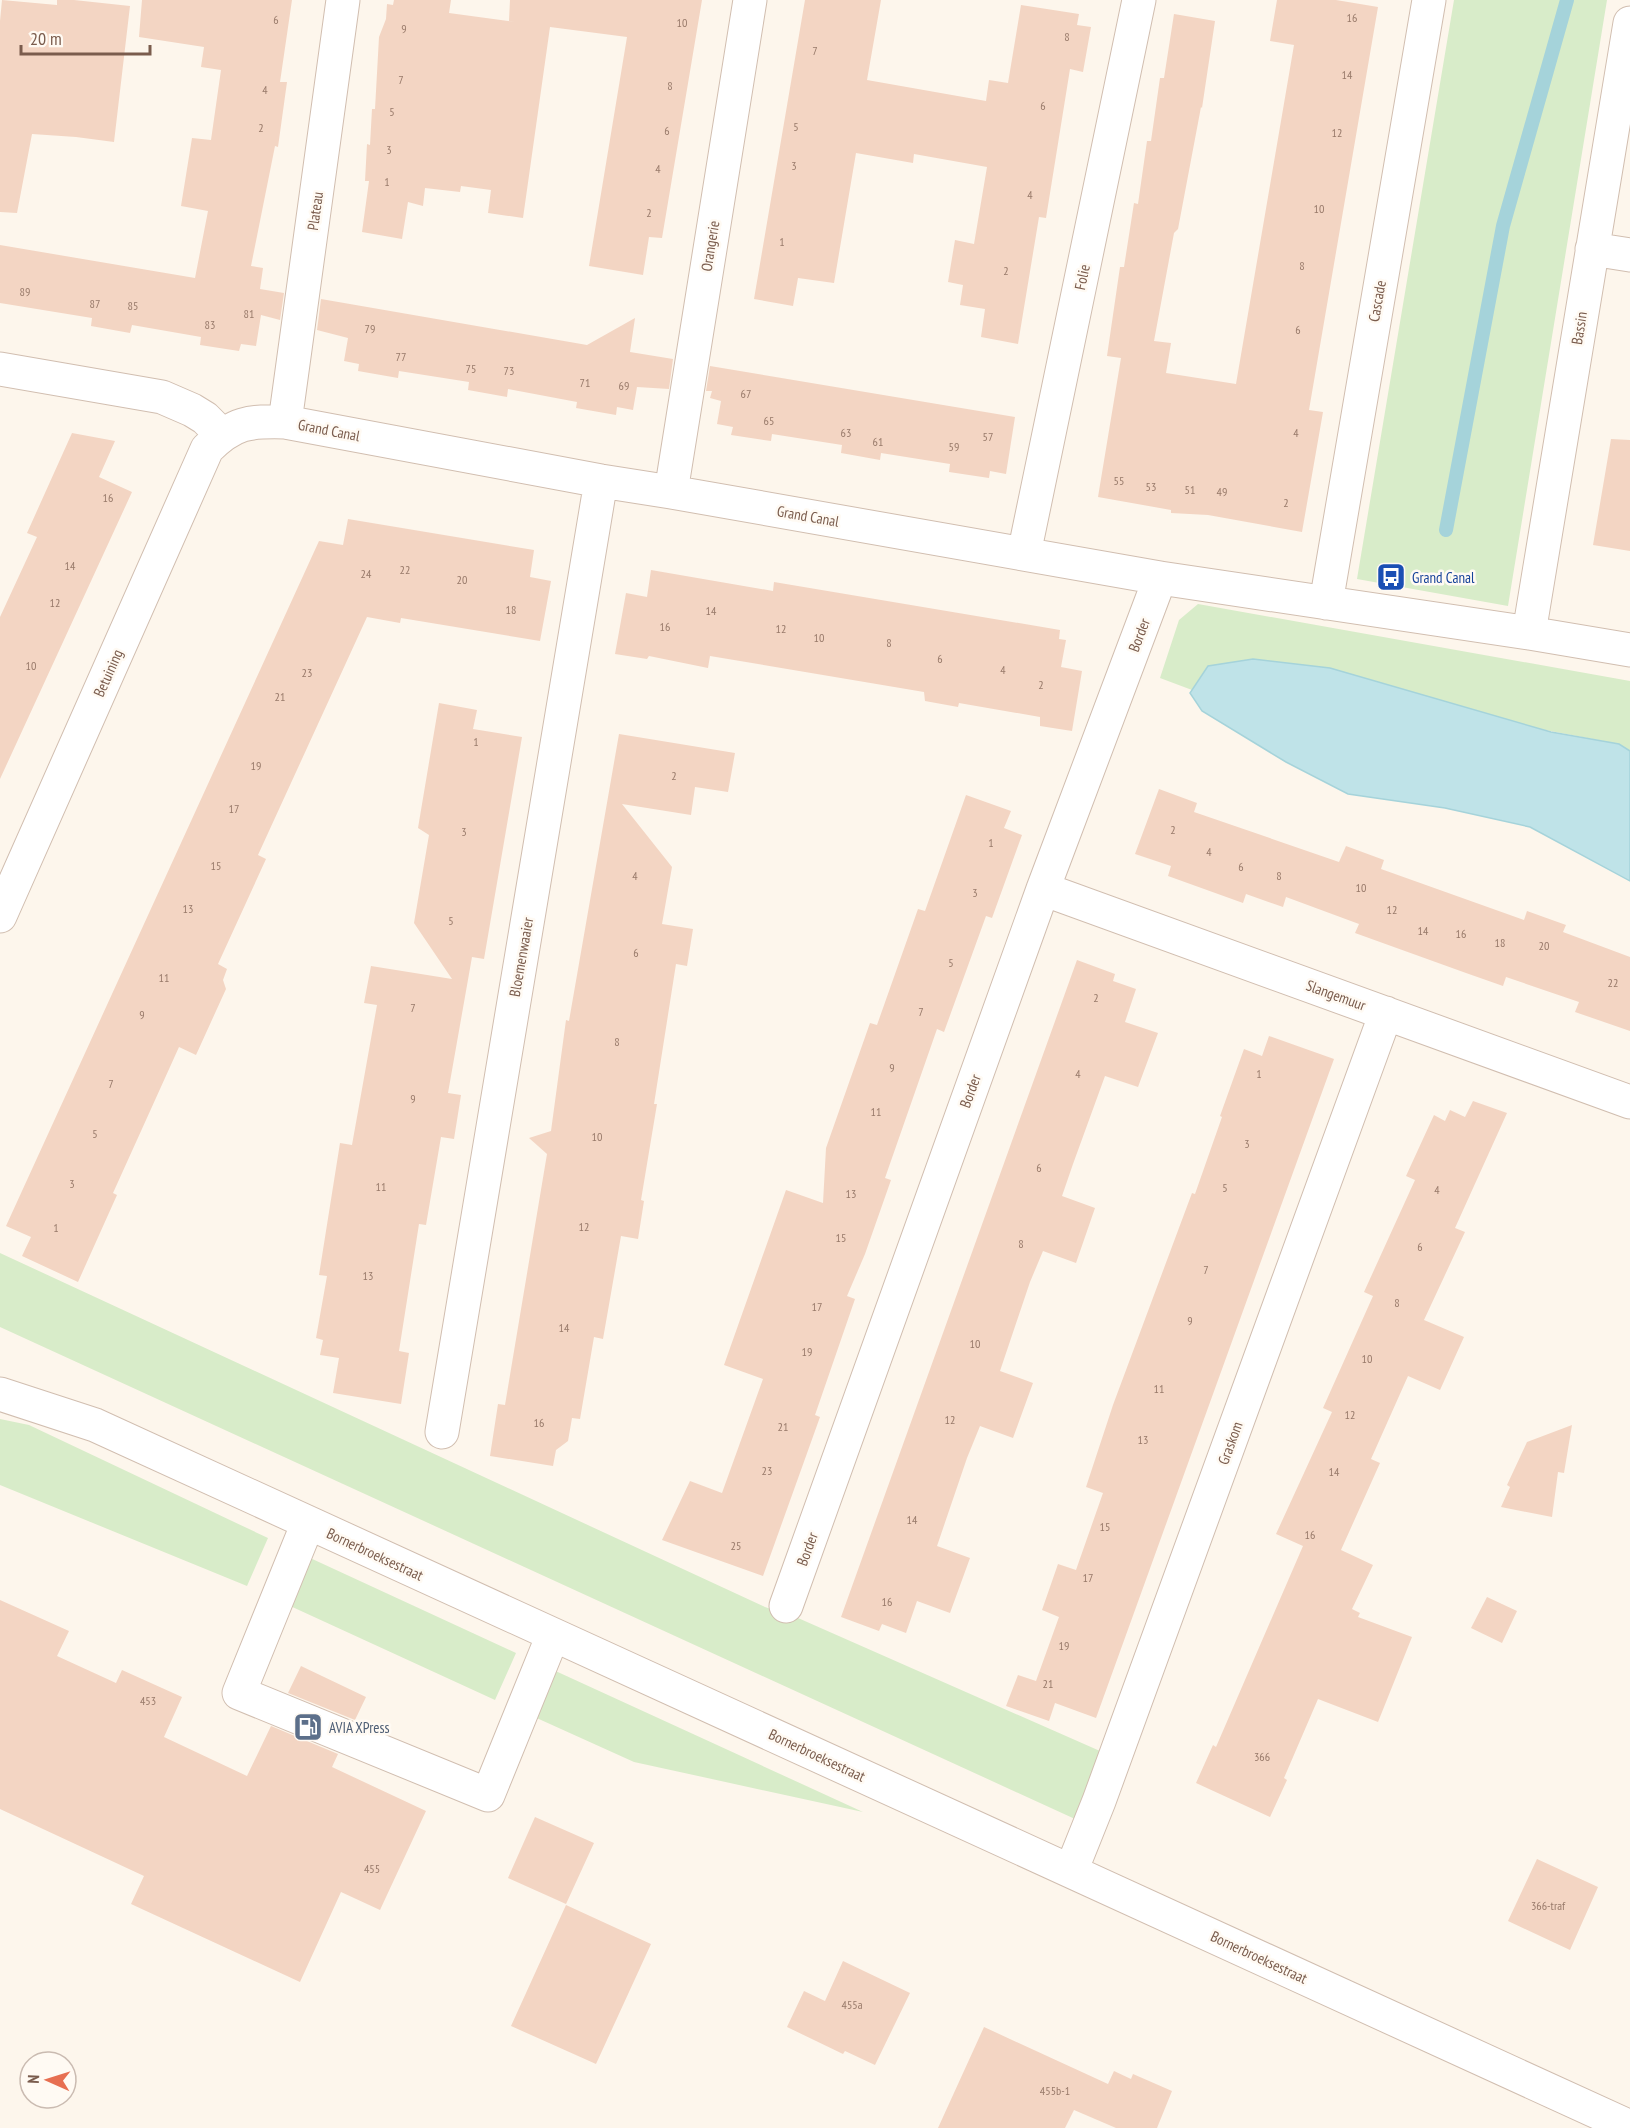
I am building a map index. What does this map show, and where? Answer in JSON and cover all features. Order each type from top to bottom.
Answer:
[{"type":"street","name":"Plateau","points":[[285,422],[343,0]]},
{"type":"street","name":"Orangerie","points":[[671,492],[750,0]]},
{"type":"street","name":"Folie","points":[[1024,554],[1139,0]]},
{"type":"street","name":"Cascade","points":[[1326,603],[1429,0]]},
{"type":"street","name":"Bassin","points":[[1529,633],[1630,24]]},
{"type":"street","points":[[1592,249],[1630,255]]},
{"type":"street","points":[[0,369],[162,397],[205,418],[222,435]]},
{"type":"street","name":"Grand Canal","points":[[222,435],[239,425],[285,422],[601,481],[1160,578],[1630,650]]},
{"type":"street","name":"Betuining","points":[[0,916],[207,449],[222,435]]},
{"type":"street","name":"Bloemenwaaier","points":[[441,1432],[601,481]]},
{"type":"street","name":"Border","points":[[786,1606],[1043,889],[1160,578]]},
{"type":"street","name":"Slangemuur","points":[[1043,889],[1630,1102]]},
{"type":"street","name":"Graskom","points":[[1071,1871],[1099,1801],[1386,1013]]},
{"type":"street","name":"Bornerbroeksestraat","points":[[0,1394],[95,1425],[1626,2126]]},
{"type":"street","points":[[308,1523],[239,1694],[488,1795],[553,1635]]},
{"type":"green space","points":[[1454,0],[1607,0],[1508,606],[1357,579]]},
{"type":"green space","points":[[1198,604],[1630,681],[1630,751],[1619,744],[1208,666],[1192,690],[1160,678],[1179,620]]},
{"type":"green space","points":[[0,1253],[765,1607],[798,1618],[1100,1751],[1075,1819],[0,1327]]},
{"type":"green space","points":[[0,1419],[29,1425],[268,1538],[247,1586],[0,1485]]},
{"type":"green space","points":[[308,1557],[516,1653],[495,1700],[288,1605]]},
{"type":"green space","points":[[549,1668],[863,1812],[634,1762],[530,1715]]},
{"type":"water","points":[[1253,659],[1330,668],[1551,732],[1619,744],[1630,751],[1630,881],[1530,827],[1445,808],[1348,794],[1286,762],[1202,711],[1190,693],[1208,666]]},
{"type":"building","points":[[2,0],[57,5],[57,0],[74,0],[130,6],[114,142],[32,134],[17,213],[0,212],[0,21]]},
{"type":"building","points":[[142,0],[292,0],[280,82],[287,82],[278,147],[275,146],[251,266],[263,268],[260,289],[284,293],[280,320],[261,315],[256,346],[241,344],[239,351],[200,345],[201,337],[132,325],[130,333],[91,326],[92,318],[0,303],[0,245],[195,278],[208,211],[181,206],[192,138],[211,140],[221,70],[201,67],[204,47],[139,37]]},
{"type":"building","points":[[394,0],[451,0],[449,13],[515,22],[509,21],[510,0],[702,0],[662,238],[649,237],[643,275],[589,266],[627,37],[550,27],[523,218],[488,213],[491,190],[461,186],[460,192],[425,188],[423,206],[408,202],[402,239],[362,232],[369,181],[365,181],[367,144],[370,145],[372,109],[375,109],[379,37],[386,19],[387,4],[393,5]]},
{"type":"building","points":[[805,0],[881,0],[867,80],[986,101],[989,80],[1008,83],[1021,5],[1079,14],[1077,25],[1091,27],[1083,72],[1070,69],[1046,218],[1039,217],[1018,344],[981,337],[985,309],[960,305],[963,285],[948,282],[955,240],[974,244],[987,167],[914,154],[913,163],[856,153],[834,283],[798,278],[793,306],[754,299]]},
{"type":"building","points":[[1277,0],[1336,0],[1378,7],[1309,410],[1323,412],[1302,532],[1208,515],[1171,513],[1171,510],[1098,497],[1121,358],[1107,356],[1120,267],[1124,267],[1134,203],[1138,204],[1147,141],[1151,141],[1160,78],[1164,78],[1174,14],[1215,21],[1202,108],[1178,229],[1174,233],[1154,341],[1171,343],[1166,373],[1236,384],[1294,45],[1270,41]]},
{"type":"building","points":[[321,299],[587,345],[635,318],[630,352],[673,359],[669,389],[637,387],[633,410],[617,407],[616,415],[576,408],[577,402],[508,389],[507,397],[468,390],[469,382],[399,371],[398,378],[358,371],[359,364],[344,361],[348,338],[317,330]]},
{"type":"building","points":[[710,366],[1015,417],[1006,474],[990,471],[989,478],[949,472],[950,464],[881,453],[880,460],[841,453],[842,445],[772,434],[771,441],[731,435],[733,427],[717,424],[721,401],[710,398],[712,391],[706,391]]},
{"type":"building","points":[[72,433],[115,441],[99,477],[132,492],[0,779],[0,617],[37,537],[27,533]]},
{"type":"building","points":[[1611,439],[1630,440],[1630,551],[1593,545]]},
{"type":"building","points":[[348,519],[534,550],[530,577],[551,581],[540,641],[401,618],[400,623],[367,617],[258,855],[266,859],[218,964],[227,969],[223,980],[226,989],[196,1055],[179,1047],[113,1193],[117,1195],[78,1282],[22,1256],[31,1237],[6,1226],[319,541],[343,545]]},
{"type":"building","points":[[651,570],[773,591],[774,582],[1060,630],[1059,639],[1066,640],[1061,667],[1082,671],[1072,731],[1040,726],[1040,717],[959,703],[958,707],[925,701],[924,692],[710,656],[708,668],[649,656],[647,659],[615,654],[626,593],[647,597]]},
{"type":"building","points":[[439,703],[477,710],[473,729],[522,737],[484,959],[472,957],[448,1093],[461,1095],[454,1139],[441,1137],[426,1225],[419,1224],[399,1351],[409,1353],[401,1404],[333,1393],[339,1358],[320,1355],[323,1340],[316,1338],[327,1276],[319,1275],[340,1143],[352,1145],[377,1005],[364,1003],[371,966],[452,979],[414,923],[429,835],[418,828]]},
{"type":"building","points":[[619,734],[735,753],[728,792],[695,787],[691,815],[622,804],[672,867],[662,924],[693,929],[687,966],[676,964],[654,1104],[657,1104],[641,1200],[644,1201],[638,1239],[621,1236],[603,1339],[594,1337],[580,1419],[572,1418],[568,1441],[556,1450],[553,1466],[490,1456],[498,1404],[505,1405],[547,1154],[529,1138],[551,1131],[566,1020],[569,1021]]},
{"type":"building","points":[[1159,789],[1197,803],[1194,812],[1339,862],[1346,846],[1384,860],[1381,869],[1524,920],[1527,911],[1566,925],[1563,932],[1630,957],[1630,1031],[1575,1012],[1579,1002],[1506,977],[1503,986],[1466,973],[1355,933],[1359,924],[1286,897],[1283,907],[1246,894],[1243,903],[1168,876],[1171,866],[1135,854]]},
{"type":"building","points":[[966,795],[1011,811],[1004,828],[1022,835],[992,918],[986,916],[944,1032],[937,1029],[885,1178],[891,1180],[865,1254],[847,1296],[855,1299],[815,1415],[820,1417],[763,1576],[662,1540],[690,1481],[722,1493],[763,1379],[724,1365],[786,1190],[823,1203],[826,1148],[870,1023],[877,1025],[918,909],[925,911]]},
{"type":"building","points":[[1077,960],[1115,974],[1113,981],[1136,989],[1125,1022],[1158,1033],[1138,1087],[1105,1076],[1073,1164],[1062,1196],[1095,1208],[1076,1263],[1043,1251],[1030,1282],[1000,1371],[1033,1383],[1013,1438],[980,1426],[937,1546],[970,1558],[950,1613],[917,1601],[906,1633],[882,1624],[879,1631],[841,1617]]},
{"type":"building","points":[[1269,1036],[1334,1059],[1096,1718],[1055,1703],[1049,1721],[1006,1706],[1018,1675],[1036,1681],[1059,1617],[1042,1610],[1058,1564],[1076,1570],[1103,1493],[1086,1487],[1113,1405],[1192,1193],[1195,1194],[1244,1049],[1262,1056]]},
{"type":"building","points":[[1473,1101],[1507,1113],[1455,1228],[1465,1232],[1424,1320],[1464,1337],[1440,1390],[1408,1376],[1371,1459],[1380,1463],[1341,1550],[1373,1565],[1352,1609],[1360,1613],[1358,1617],[1412,1637],[1378,1722],[1318,1699],[1284,1778],[1287,1780],[1270,1817],[1196,1783],[1213,1745],[1216,1747],[1303,1546],[1276,1534],[1332,1412],[1323,1408],[1373,1296],[1364,1292],[1415,1180],[1406,1176],[1434,1115],[1445,1121],[1450,1110],[1465,1117]]},
{"type":"building","points":[[1572,1425],[1564,1473],[1558,1472],[1552,1517],[1501,1507],[1510,1487],[1507,1485],[1527,1442]]},
{"type":"building","points":[[1487,1597],[1517,1611],[1502,1643],[1471,1628]]},
{"type":"building","points":[[0,1600],[69,1631],[57,1656],[116,1683],[122,1670],[182,1697],[164,1737],[247,1776],[271,1726],[338,1754],[332,1767],[426,1811],[380,1910],[341,1892],[300,1982],[131,1904],[144,1876],[0,1809]]},
{"type":"building","points":[[301,1666],[366,1697],[355,1720],[288,1693]]},
{"type":"building","points":[[535,1817],[594,1843],[566,1904],[508,1878]]},
{"type":"building","points":[[1537,1859],[1598,1887],[1570,1950],[1508,1921]]},
{"type":"building","points":[[566,1905],[651,1944],[596,2064],[511,2026]]},
{"type":"building","points":[[843,1961],[910,1993],[875,2065],[845,2051],[843,2054],[787,2027],[804,1991],[825,2001]]},
{"type":"building","points":[[984,2027],[1108,2084],[1114,2071],[1131,2079],[1133,2074],[1172,2091],[1157,2128],[1116,2128],[1074,2110],[1065,2128],[938,2128]]},
{"type":"waterway","points":[[1446,530],[1503,226],[1567,0]]},
{"type":"place","name":"Grand Canal","points":[[1391,577]]},
{"type":"place","name":"AVIA XPress","points":[[308,1727]]}]
